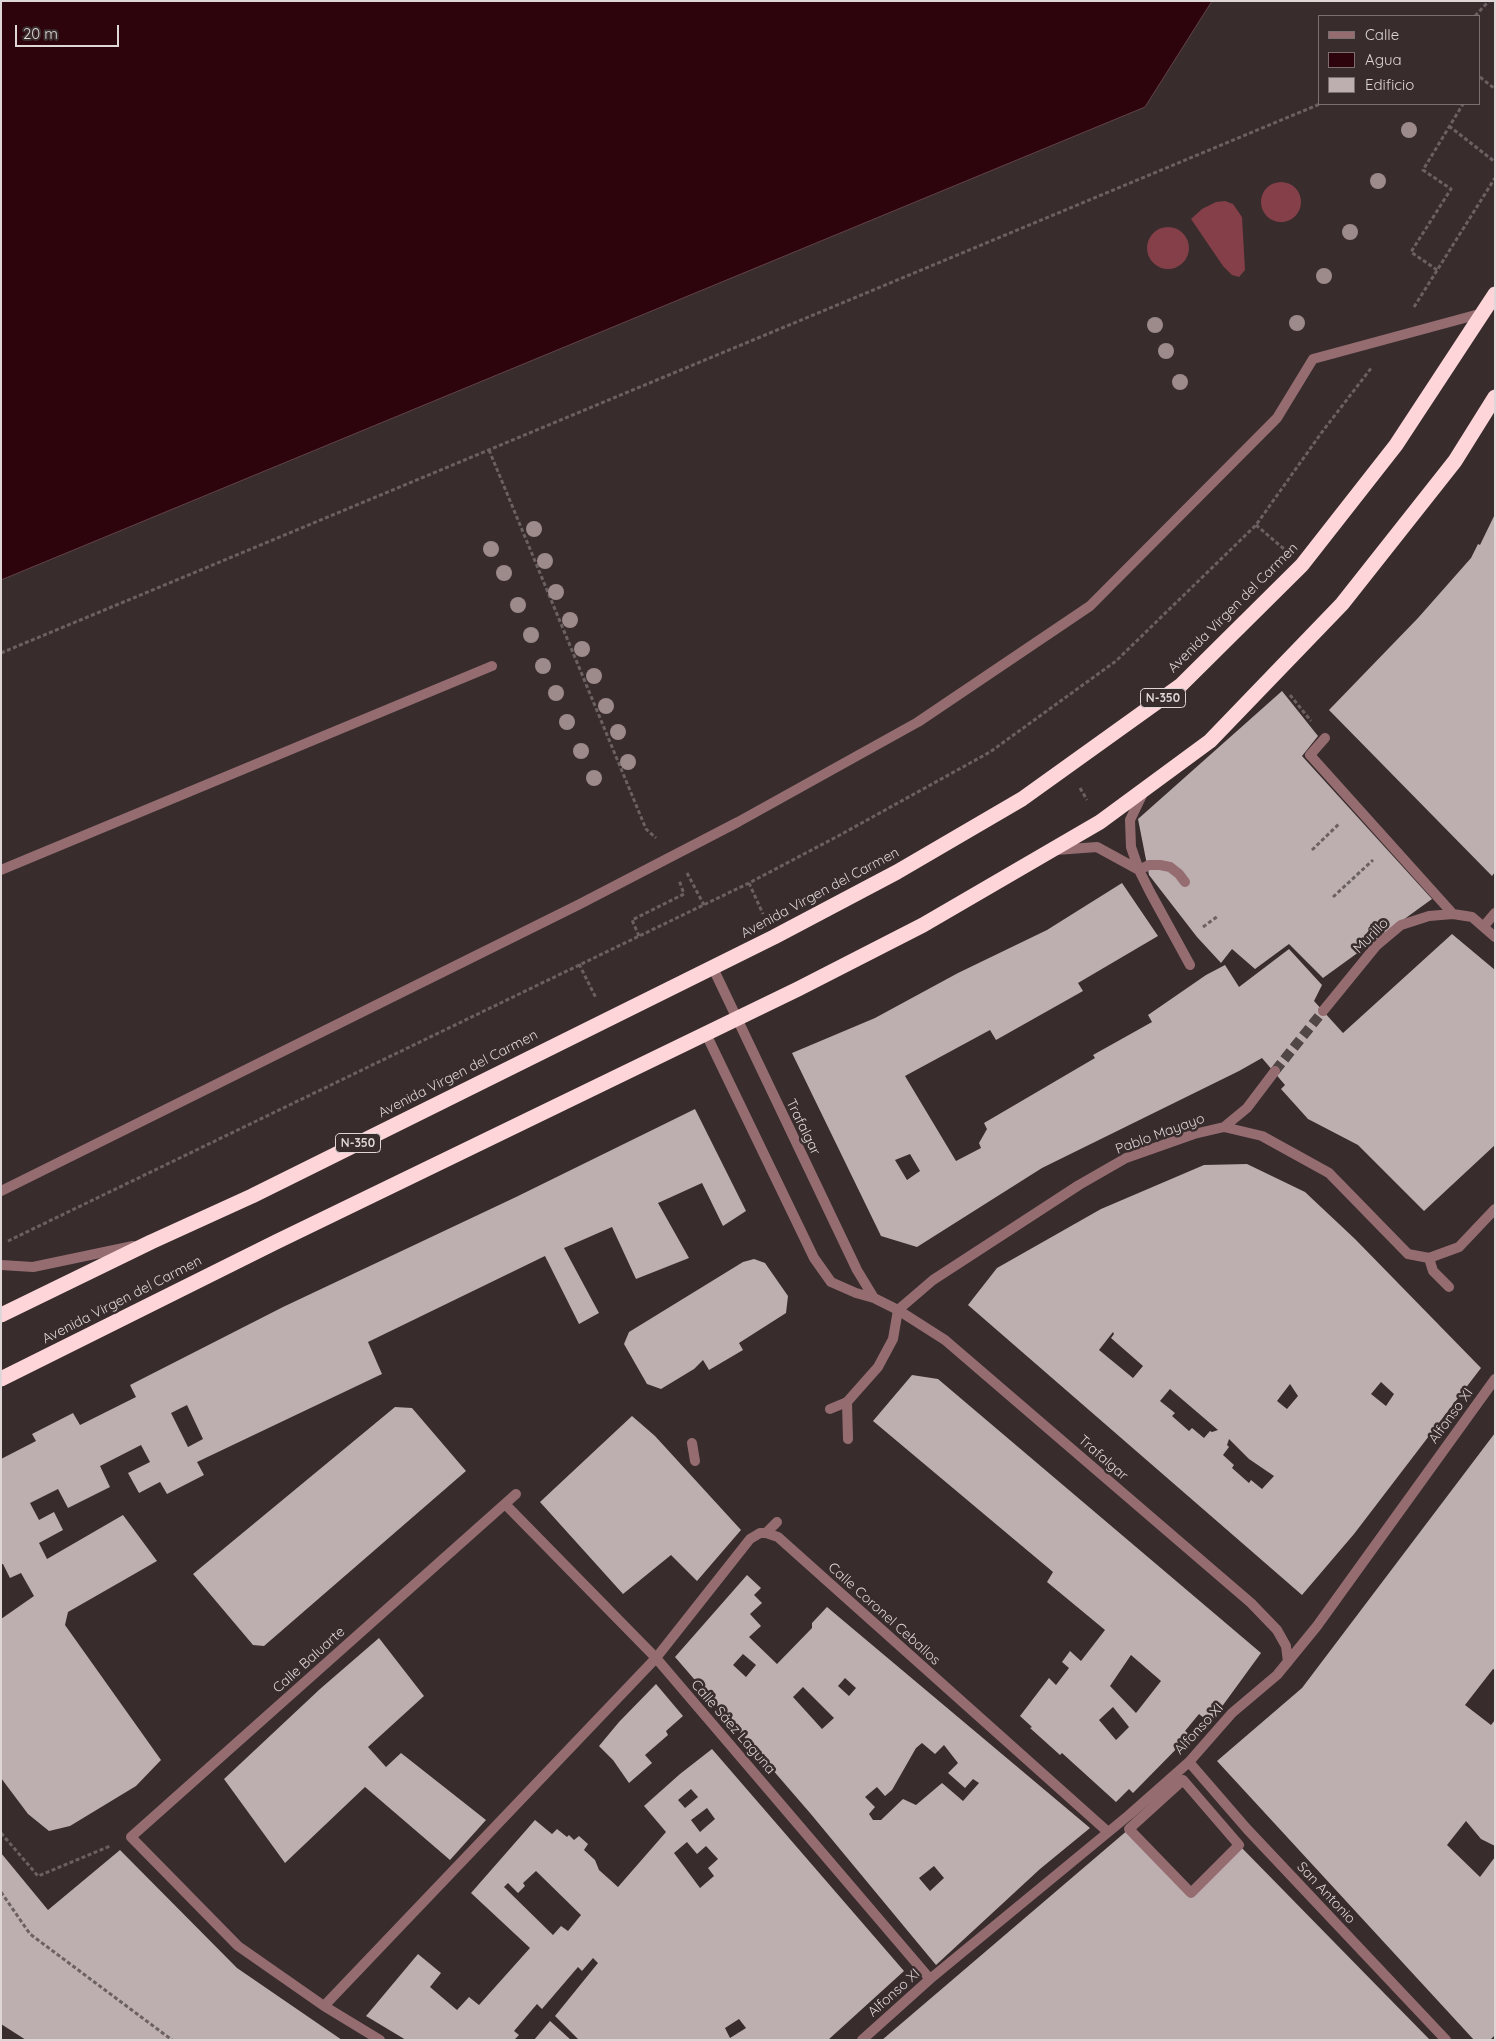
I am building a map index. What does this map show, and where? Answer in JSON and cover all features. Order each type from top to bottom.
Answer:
[{"type":"highway","name":"Avenida Virgen del Carmen","points":[[1,1315],[151,1242],[252,1196],[712,966],[774,937],[897,872],[1022,799],[1181,685],[1302,565],[1396,445],[1495,294]]},
{"type":"highway","name":"Avenida Virgen del Carmen","points":[[1,1379],[285,1237],[706,1034],[923,925],[1100,822],[1210,741],[1342,604],[1455,461],[1495,397]]},
{"type":"street","points":[[1,1191],[561,914],[738,822],[918,722],[1090,606],[1276,418],[1313,358],[1483,314]]},
{"type":"street","points":[[1,870],[492,666]]},
{"type":"street","points":[[1326,738],[1310,755],[1453,914]]},
{"type":"street","points":[[1145,788],[1130,820],[1131,847],[1139,870],[1190,965]]},
{"type":"street","points":[[1050,850],[1097,847],[1139,870]]},
{"type":"street","points":[[1139,870],[1149,866],[1160,865],[1170,867],[1185,882]]},
{"type":"street","points":[[1484,926],[1495,912]]},
{"type":"street","name":"Murillo","points":[[1324,1011],[1376,946],[1401,925],[1429,916],[1453,914],[1472,917],[1495,937]]},
{"type":"street","name":"Trafalgar","points":[[712,966],[857,1270],[874,1298]]},
{"type":"street","name":"Trafalgar","points":[[706,1034],[814,1258],[830,1282],[874,1298],[898,1310],[946,1340],[1251,1603],[1277,1630],[1286,1646],[1288,1662]]},
{"type":"street","points":[[1224,1127],[1247,1108],[1275,1071]]},
{"type":"street","name":"Pablo Mayayo","points":[[898,1310],[933,1280],[1079,1185],[1126,1158],[1194,1134],[1224,1127],[1262,1136],[1329,1173],[1408,1254],[1429,1258]]},
{"type":"street","points":[[1449,1287],[1433,1271],[1429,1258],[1459,1247],[1495,1209]]},
{"type":"street","points":[[1,1264],[33,1267],[151,1242]]},
{"type":"street","points":[[830,1409],[847,1402],[878,1367],[893,1339],[898,1310]]},
{"type":"street","name":"Alfonso XI","points":[[862,2040],[930,1979],[1108,1832],[1189,1762],[1232,1713],[1277,1675],[1317,1626],[1495,1379]]},
{"type":"street","points":[[847,1402],[848,1439]]},
{"type":"street","points":[[692,1443],[695,1461]]},
{"type":"street","name":"Calle Baluarte","points":[[131,1837],[516,1494]]},
{"type":"street","name":"Calle Sáez Laguna","points":[[504,1504],[656,1658],[930,1979]]},
{"type":"street","points":[[324,2006],[656,1658],[750,1539],[766,1533],[777,1522]]},
{"type":"street","name":"Calle Coronel Ceballos","points":[[766,1533],[778,1537],[1108,1832]]},
{"type":"street","name":"San Antonio","points":[[1189,1762],[1247,1829],[1446,2040]]},
{"type":"street","points":[[1183,1780],[1239,1845],[1191,1893],[1129,1828],[1183,1780]]},
{"type":"street","points":[[131,1837],[238,1946],[324,2006],[380,2040]]},
{"type":"path","points":[[1476,15],[1489,1]]},
{"type":"path","points":[[1481,78],[1495,89]]},
{"type":"path","points":[[1,653],[1318,105]]},
{"type":"path","points":[[1437,270],[1411,252],[1451,189],[1423,170],[1462,105]]},
{"type":"path","points":[[1449,126],[1495,162]]},
{"type":"path","points":[[489,450],[646,829],[674,856],[688,875],[704,904]]},
{"type":"path","points":[[1273,676],[1326,738]]},
{"type":"path","points":[[1067,768],[1100,822]]},
{"type":"path","points":[[1312,850],[1357,807]]},
{"type":"path","points":[[1333,897],[1390,844]]},
{"type":"path","points":[[639,936],[632,920],[684,894],[678,881],[688,875]]},
{"type":"path","points":[[1203,926],[1218,916]]},
{"type":"path","points":[[1,1833],[38,1876],[131,1837]]},
{"type":"path","points":[[1,1892],[30,1934],[172,2040]]},
{"type":"shaded area","points":[[1285,182],[1292,185],[1298,191],[1301,202],[1300,210],[1292,219],[1285,222],[1277,222],[1270,219],[1262,210],[1261,198],[1264,191],[1273,183]]},
{"type":"shaded area","points":[[1225,201],[1233,204],[1242,217],[1245,270],[1239,277],[1232,275],[1223,266],[1191,219],[1202,209],[1216,202]]},
{"type":"shaded area","points":[[1164,227],[1172,227],[1183,233],[1189,248],[1183,263],[1172,269],[1164,269],[1153,263],[1147,252],[1147,244],[1153,233]]},
{"type":"water","points":[[1,1],[1212,1],[1145,107],[1,580]]},
{"type":"building","points":[[1495,514],[1495,872],[1492,876],[1329,710],[1418,618],[1471,558],[1478,544],[1480,545]]},
{"type":"building","points":[[1282,691],[1318,736],[1302,756],[1432,899],[1323,978],[1289,944],[1255,969],[1232,949],[1221,963],[1197,937],[1149,875],[1138,819]]},
{"type":"building","points":[[1122,883],[1158,936],[1078,983],[1083,991],[996,1040],[990,1030],[905,1076],[956,1161],[981,1148],[979,1143],[987,1129],[984,1123],[1095,1058],[1093,1055],[1152,1022],[1148,1015],[1206,975],[1225,965],[1239,987],[1289,949],[1322,985],[1314,1001],[1343,1033],[1452,934],[1495,970],[1495,1145],[1424,1211],[1358,1145],[1308,1119],[1281,1089],[1285,1085],[1262,1058],[1042,1168],[917,1247],[881,1236],[792,1053],[875,1018],[958,973],[1047,930]],"holes":[[[910,1154],[920,1171],[907,1180],[895,1160]]]},
{"type":"building","points":[[695,1109],[746,1211],[723,1226],[702,1183],[658,1203],[689,1258],[636,1279],[612,1227],[564,1248],[599,1313],[579,1324],[545,1256],[368,1342],[382,1374],[197,1462],[204,1475],[167,1494],[160,1482],[139,1493],[128,1473],[150,1462],[141,1445],[100,1466],[110,1487],[68,1508],[58,1489],[30,1503],[39,1520],[54,1512],[63,1530],[39,1543],[47,1559],[123,1515],[157,1561],[68,1612],[65,1625],[161,1760],[136,1786],[70,1826],[49,1831],[28,1814],[1,1778],[1,1619],[34,1596],[21,1573],[10,1578],[3,1564],[1,1564],[1,1459],[36,1441],[32,1434],[73,1413],[80,1425],[136,1397],[130,1385],[283,1307],[516,1197]],"holes":[[[187,1405],[203,1439],[188,1447],[171,1413]]]},
{"type":"building","points":[[1247,1164],[1305,1192],[1355,1239],[1481,1368],[1354,1534],[1302,1595],[968,1305],[997,1268],[1101,1209],[1204,1165]],"holes":[[[1113,1332],[1114,1334],[1111,1338],[1143,1366],[1133,1378],[1099,1350]],[[1381,1382],[1394,1394],[1386,1406],[1371,1394]],[[1290,1384],[1298,1396],[1287,1409],[1277,1401]],[[1170,1389],[1218,1430],[1210,1431],[1204,1438],[1192,1428],[1189,1431],[1172,1416],[1175,1413],[1160,1401]],[[1229,1439],[1249,1459],[1274,1476],[1262,1489],[1251,1480],[1249,1483],[1232,1468],[1234,1465],[1223,1455],[1229,1447],[1227,1445]]]},
{"type":"building","points":[[754,1259],[765,1263],[788,1296],[786,1313],[739,1343],[743,1350],[709,1370],[703,1360],[694,1369],[661,1389],[647,1384],[624,1344],[629,1332],[743,1262]]},
{"type":"building","points":[[912,1375],[938,1379],[1261,1653],[1210,1723],[1199,1714],[1185,1731],[1190,1735],[1133,1793],[1129,1789],[1116,1802],[1062,1753],[1060,1755],[1030,1728],[1032,1727],[1020,1716],[1049,1678],[1056,1685],[1069,1668],[1062,1662],[1070,1651],[1081,1661],[1105,1630],[1047,1582],[1053,1572],[873,1421]],"holes":[[[1131,1655],[1161,1681],[1136,1713],[1110,1686]],[[1113,1707],[1129,1727],[1116,1740],[1099,1720]]]},
{"type":"building","points":[[395,1407],[412,1408],[466,1471],[264,1646],[253,1645],[193,1574]]},
{"type":"building","points":[[632,1416],[655,1436],[741,1530],[697,1581],[671,1555],[623,1594],[540,1502]]},
{"type":"building","points":[[1495,1433],[1495,1670],[1493,1669],[1465,1705],[1491,1725],[1495,1720],[1495,1846],[1481,1839],[1466,1821],[1447,1845],[1480,1877],[1495,1857],[1495,2035],[1490,2040],[1474,2040],[1217,1761],[1302,1688]]},
{"type":"building","points":[[747,1575],[761,1588],[754,1595],[762,1603],[750,1614],[761,1626],[749,1637],[777,1664],[812,1628],[812,1623],[827,1607],[1090,1828],[1040,1869],[936,1965],[810,1813],[675,1657]],"holes":[[[743,1654],[756,1665],[746,1677],[733,1665]],[[845,1678],[856,1688],[849,1696],[838,1686]],[[803,1687],[834,1718],[822,1729],[793,1697]],[[922,1743],[935,1754],[944,1745],[958,1763],[948,1773],[965,1788],[973,1779],[979,1783],[963,1801],[942,1783],[916,1805],[903,1799],[881,1820],[873,1820],[869,1814],[875,1807],[865,1797],[877,1787],[885,1796],[892,1790],[916,1748]],[[934,1866],[944,1878],[930,1891],[919,1878]]]},
{"type":"building","points":[[379,1638],[424,1696],[368,1747],[386,1767],[401,1753],[486,1820],[450,1860],[365,1787],[285,1863],[224,1779],[320,1689]]},
{"type":"building","points":[[656,1684],[683,1716],[666,1731],[668,1735],[645,1755],[652,1763],[629,1783],[613,1760],[599,1746],[619,1722]]},
{"type":"building","points":[[712,1749],[904,1971],[828,2040],[579,2040],[555,2016],[598,1963],[593,1958],[582,1971],[578,1967],[542,2009],[537,2004],[514,2031],[519,2035],[514,2040],[406,2040],[366,2016],[418,1954],[441,1973],[430,1987],[457,2010],[469,1997],[479,2005],[530,1948],[471,1893],[535,1820],[552,1834],[557,1829],[574,1840],[579,1836],[588,1844],[584,1850],[595,1860],[599,1870],[618,1887],[666,1832],[644,1806]],"holes":[[[691,1789],[698,1797],[685,1808],[678,1800]],[[707,1808],[715,1819],[700,1832],[691,1820]],[[687,1842],[697,1854],[706,1846],[718,1859],[708,1868],[714,1876],[700,1888],[674,1853]],[[536,1871],[581,1915],[568,1931],[561,1926],[553,1935],[504,1887],[508,1883],[518,1893],[525,1886],[523,1883]],[[739,2019],[746,2028],[730,2038],[725,2028]]]},
{"type":"building","points":[[1129,1829],[1191,1893],[1239,1845],[1430,2040],[882,2040]]},
{"type":"building","points":[[120,1850],[237,1968],[342,2040],[26,2040],[1,2024],[1,1853],[48,1910]]},
{"type":"building","points":[[550,2021],[571,2040],[534,2040]]},
{"type":"tunnel","points":[[1275,1071],[1323,1011]]}]
